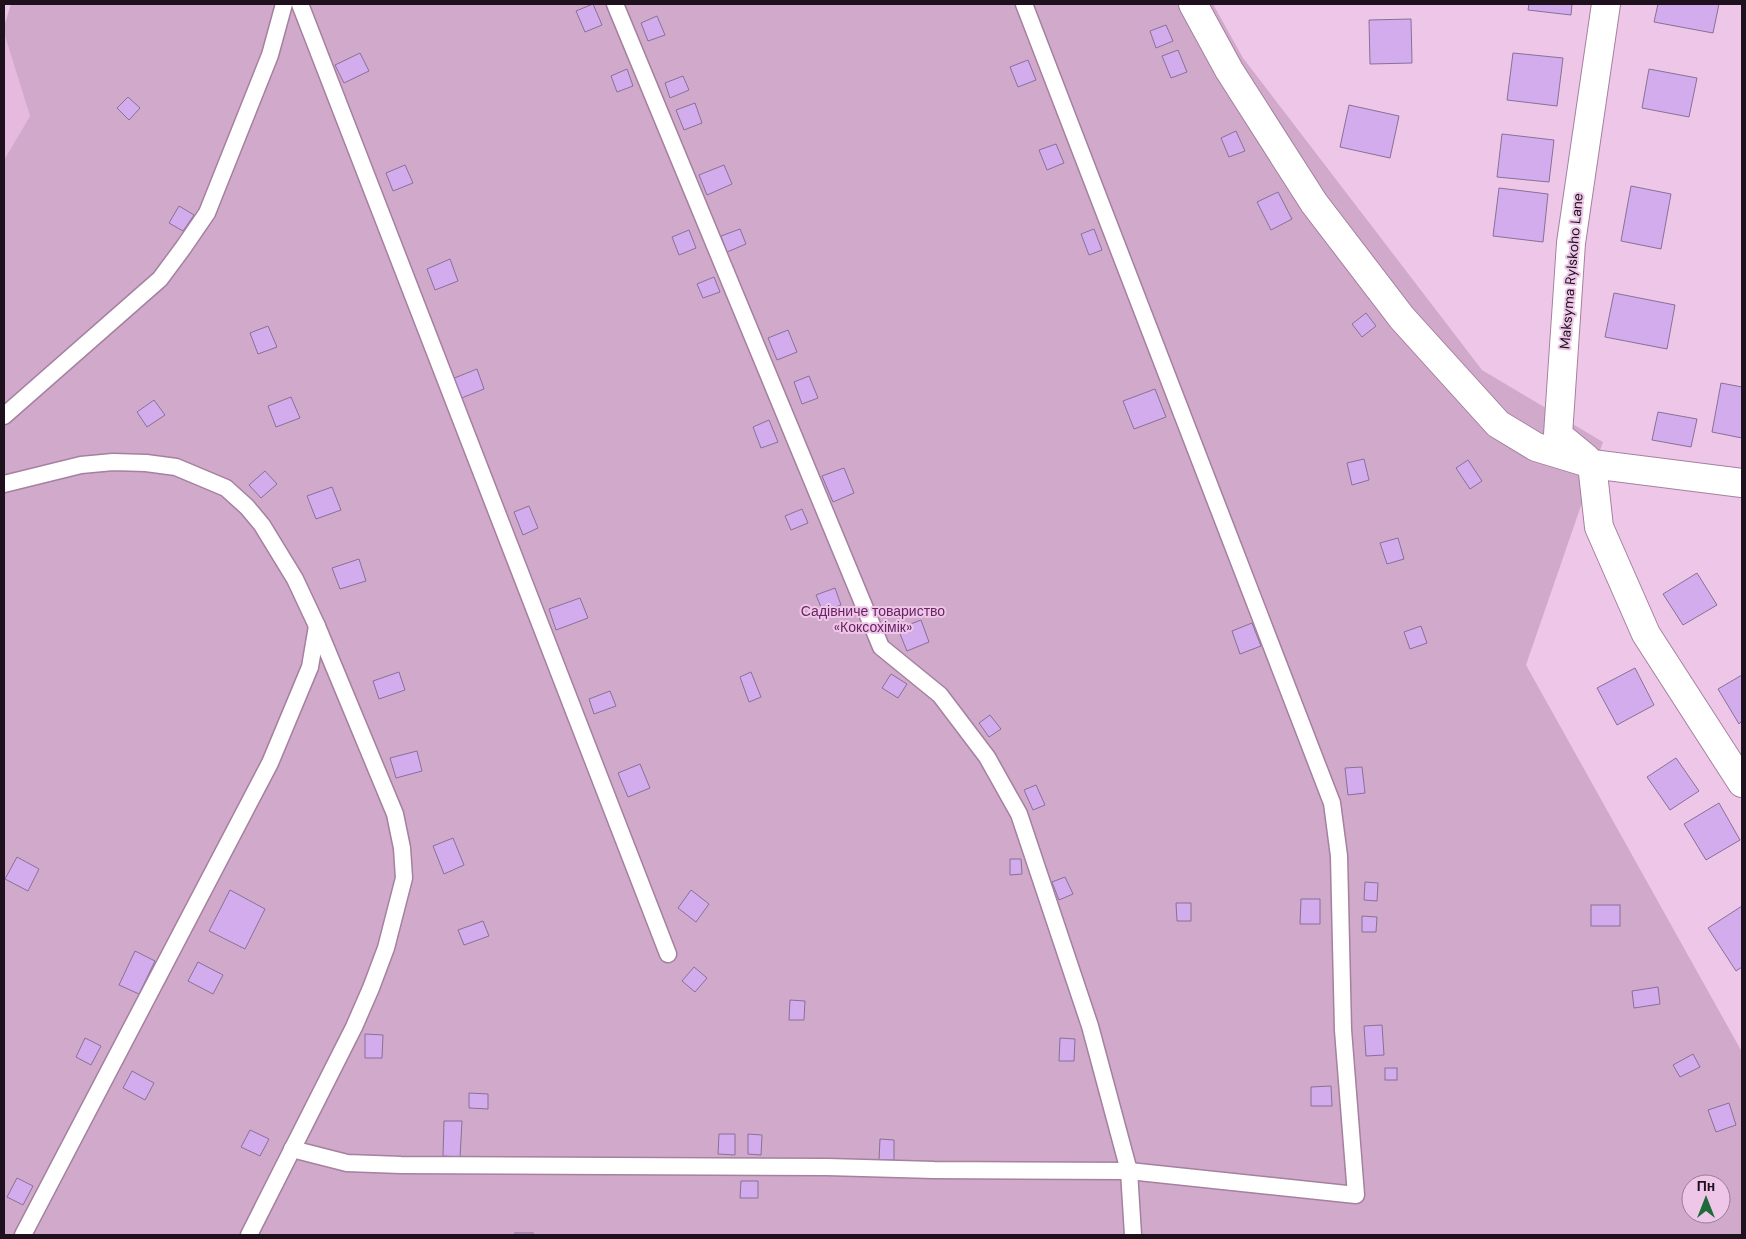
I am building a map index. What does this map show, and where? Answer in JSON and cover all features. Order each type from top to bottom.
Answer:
[{"type":"street","points":[[1193,4],[1229,70],[1314,203],[1402,318],[1498,424],[1536,447],[1592,464],[1742,483]]},
{"type":"street","name":"Maksyma Rylskoho Lane","points":[[1592,464],[1558,434],[1571,243],[1606,4]]},
{"type":"street","points":[[1592,464],[1598,527],[1646,634],[1742,783]]},
{"type":"lane","points":[[4,416],[160,279],[207,213],[270,55],[284,4]]},
{"type":"lane","points":[[300,4],[668,954]]},
{"type":"lane","points":[[615,4],[882,647],[940,695],[987,757],[1019,814],[1090,1026],[1128,1171],[1133,1235]]},
{"type":"lane","points":[[292,1149],[347,1163],[401,1165],[789,1166],[934,1170],[1128,1171],[1356,1195],[1343,1030],[1339,856],[1332,803],[1024,4]]},
{"type":"lane","points":[[4,484],[81,465],[113,462],[146,463],[176,467],[226,488],[247,506],[274,543],[295,579],[317,626],[394,814],[402,848],[404,878],[386,948],[354,1027],[249,1235]]},
{"type":"lane","points":[[23,1235],[270,763],[310,667],[317,626]]},
{"type":"shaded area","points":[[4,33],[30,116],[4,160]]},
{"type":"green space","name":"Садівниче товариство «Коксохімік»","points":[[11,4],[1213,4],[1243,58],[1482,370],[1603,442],[1526,665],[1742,1052],[1742,1235],[4,1235],[4,160],[30,116],[4,33],[4,26]]},
{"type":"building","points":[[593,4],[602,25],[585,32],[576,11]]},
{"type":"building","points":[[1529,4],[1572,4],[1571,15],[1528,10]]},
{"type":"building","points":[[1658,4],[1719,4],[1713,33],[1654,22]]},
{"type":"building","points":[[657,16],[665,35],[648,41],[641,23]]},
{"type":"building","points":[[1411,19],[1412,63],[1370,64],[1369,20]]},
{"type":"building","points":[[1166,25],[1173,41],[1156,48],[1150,31]]},
{"type":"building","points":[[1178,50],[1187,72],[1171,78],[1162,56]]},
{"type":"building","points":[[360,53],[369,71],[344,83],[335,65]]},
{"type":"building","points":[[1513,53],[1563,58],[1557,106],[1507,100]]},
{"type":"building","points":[[1028,60],[1036,80],[1018,87],[1010,67]]},
{"type":"building","points":[[627,69],[633,86],[617,92],[611,76]]},
{"type":"building","points":[[1649,69],[1697,78],[1689,117],[1642,108]]},
{"type":"building","points":[[683,76],[689,90],[670,98],[665,83]]},
{"type":"building","points":[[128,97],[140,108],[129,120],[117,108]]},
{"type":"building","points":[[695,103],[702,123],[684,130],[676,110]]},
{"type":"building","points":[[1349,105],[1399,116],[1390,158],[1340,147]]},
{"type":"building","points":[[1236,131],[1245,151],[1229,157],[1221,138]]},
{"type":"building","points":[[1502,134],[1554,140],[1549,182],[1497,177]]},
{"type":"building","points":[[1056,144],[1064,163],[1047,170],[1039,150]]},
{"type":"building","points":[[405,165],[413,183],[393,191],[386,173]]},
{"type":"building","points":[[724,165],[732,184],[707,195],[699,175]]},
{"type":"building","points":[[1631,186],[1671,194],[1661,249],[1621,241]]},
{"type":"building","points":[[1499,188],[1548,194],[1543,242],[1493,236]]},
{"type":"building","points":[[1278,192],[1292,219],[1271,230],[1257,202]]},
{"type":"building","points":[[179,206],[194,215],[183,231],[169,223]]},
{"type":"building","points":[[740,229],[746,244],[727,252],[721,236]]},
{"type":"building","points":[[1094,229],[1102,250],[1089,255],[1081,234]]},
{"type":"building","points":[[689,230],[696,248],[679,255],[672,237]]},
{"type":"building","points":[[450,259],[458,281],[435,290],[427,269]]},
{"type":"building","points":[[714,277],[720,292],[703,298],[697,284]]},
{"type":"building","points":[[1614,293],[1675,305],[1667,349],[1605,337]]},
{"type":"building","points":[[1366,313],[1376,326],[1362,337],[1352,324]]},
{"type":"building","points":[[268,326],[277,347],[258,354],[250,333]]},
{"type":"building","points":[[788,330],[797,352],[777,360],[768,338]]},
{"type":"building","points":[[477,369],[484,389],[459,399],[452,379]]},
{"type":"building","points":[[809,376],[818,398],[802,404],[794,382]]},
{"type":"building","points":[[1721,383],[1742,387],[1742,438],[1712,432]]},
{"type":"building","points":[[1155,389],[1166,417],[1134,429],[1123,401]]},
{"type":"building","points":[[291,397],[300,418],[276,427],[268,406]]},
{"type":"building","points":[[154,400],[165,415],[147,427],[137,412]]},
{"type":"building","points":[[1658,412],[1697,419],[1691,447],[1652,440]]},
{"type":"building","points":[[769,420],[778,442],[761,448],[753,427]]},
{"type":"building","points":[[1364,459],[1369,480],[1352,485],[1347,463]]},
{"type":"building","points":[[1468,460],[1482,481],[1470,489],[1456,468]]},
{"type":"building","points":[[844,468],[854,493],[833,502],[822,476]]},
{"type":"building","points":[[265,471],[277,484],[261,498],[249,485]]},
{"type":"building","points":[[332,487],[341,510],[316,519],[307,496]]},
{"type":"building","points":[[529,506],[538,528],[523,535],[514,512]]},
{"type":"building","points":[[802,509],[808,523],[791,530],[785,516]]},
{"type":"building","points":[[1398,538],[1404,559],[1387,564],[1380,543]]},
{"type":"building","points":[[359,559],[366,581],[340,589],[332,568]]},
{"type":"building","points":[[1697,573],[1717,605],[1683,625],[1663,594]]},
{"type":"building","points":[[835,588],[841,605],[823,612],[816,595]]},
{"type":"building","points":[[580,598],[588,618],[556,630],[549,609]]},
{"type":"building","points":[[921,620],[929,642],[907,651],[898,629]]},
{"type":"building","points":[[1252,623],[1261,646],[1240,654],[1232,631]]},
{"type":"building","points":[[1421,626],[1427,643],[1410,649],[1404,632]]},
{"type":"building","points":[[1635,668],[1654,705],[1617,725],[1597,688]]},
{"type":"building","points":[[399,672],[405,690],[379,699],[373,681]]},
{"type":"building","points":[[751,672],[761,697],[749,702],[740,677]]},
{"type":"building","points":[[891,674],[907,684],[898,698],[882,688]]},
{"type":"building","points":[[1742,675],[1742,721],[1739,724],[1718,689]]},
{"type":"building","points":[[610,691],[616,706],[594,714],[589,699]]},
{"type":"building","points":[[990,715],[1001,729],[989,737],[979,723]]},
{"type":"building","points":[[417,751],[422,771],[396,778],[390,758]]},
{"type":"building","points":[[1676,758],[1699,791],[1670,810],[1647,777]]},
{"type":"building","points":[[640,764],[650,788],[628,797],[618,773]]},
{"type":"building","points":[[1362,767],[1365,793],[1348,795],[1345,768]]},
{"type":"building","points":[[1036,785],[1045,805],[1033,810],[1024,790]]},
{"type":"building","points":[[1719,803],[1740,840],[1706,860],[1684,824]]},
{"type":"building","points":[[453,838],[464,865],[444,874],[433,846]]},
{"type":"building","points":[[17,857],[39,869],[28,891],[5,879]]},
{"type":"building","points":[[1010,859],[1021,859],[1022,874],[1010,875]]},
{"type":"building","points":[[1065,877],[1073,894],[1059,900],[1052,882]]},
{"type":"building","points":[[1365,882],[1378,883],[1377,901],[1364,900]]},
{"type":"building","points":[[230,890],[265,909],[245,949],[209,931]]},
{"type":"building","points":[[691,890],[709,904],[696,922],[678,908]]},
{"type":"building","points":[[1301,899],[1320,899],[1320,924],[1300,924]]},
{"type":"building","points":[[1176,903],[1191,903],[1191,921],[1177,921]]},
{"type":"building","points":[[1591,905],[1620,905],[1620,926],[1591,926]]},
{"type":"building","points":[[1742,906],[1742,967],[1736,971],[1708,928]]},
{"type":"building","points":[[1362,916],[1377,917],[1376,932],[1362,932]]},
{"type":"building","points":[[483,921],[489,936],[464,945],[458,930]]},
{"type":"building","points":[[135,951],[155,961],[139,994],[119,985]]},
{"type":"building","points":[[198,962],[223,975],[213,994],[188,981]]},
{"type":"building","points":[[694,967],[707,978],[695,992],[682,981]]},
{"type":"building","points":[[1658,987],[1660,1004],[1634,1008],[1632,991]]},
{"type":"building","points":[[790,1000],[805,1001],[804,1020],[789,1020]]},
{"type":"building","points":[[1382,1025],[1384,1055],[1366,1056],[1364,1026]]},
{"type":"building","points":[[365,1034],[383,1035],[382,1058],[365,1058]]},
{"type":"building","points":[[85,1038],[101,1046],[91,1065],[76,1057]]},
{"type":"building","points":[[1060,1038],[1075,1039],[1074,1061],[1059,1061]]},
{"type":"building","points":[[1693,1054],[1700,1067],[1680,1077],[1673,1065]]},
{"type":"building","points":[[1385,1068],[1397,1068],[1397,1080],[1385,1080]]},
{"type":"building","points":[[132,1071],[154,1083],[145,1100],[123,1088]]},
{"type":"building","points":[[1331,1086],[1332,1106],[1311,1106],[1311,1087]]},
{"type":"building","points":[[469,1093],[488,1094],[488,1109],[469,1108]]},
{"type":"building","points":[[1729,1103],[1736,1125],[1716,1132],[1708,1110]]},
{"type":"building","points":[[444,1121],[462,1121],[460,1157],[443,1156]]},
{"type":"building","points":[[250,1130],[269,1139],[260,1156],[241,1147]]},
{"type":"building","points":[[719,1134],[735,1134],[735,1155],[718,1154]]},
{"type":"building","points":[[748,1134],[762,1135],[761,1155],[748,1154]]},
{"type":"building","points":[[880,1139],[894,1140],[894,1160],[879,1160]]},
{"type":"building","points":[[17,1178],[33,1186],[23,1205],[7,1197]]},
{"type":"building","points":[[741,1181],[758,1181],[758,1198],[740,1198]]},
{"type":"building","points":[[515,1233],[533,1233],[533,1235],[515,1235]]}]
